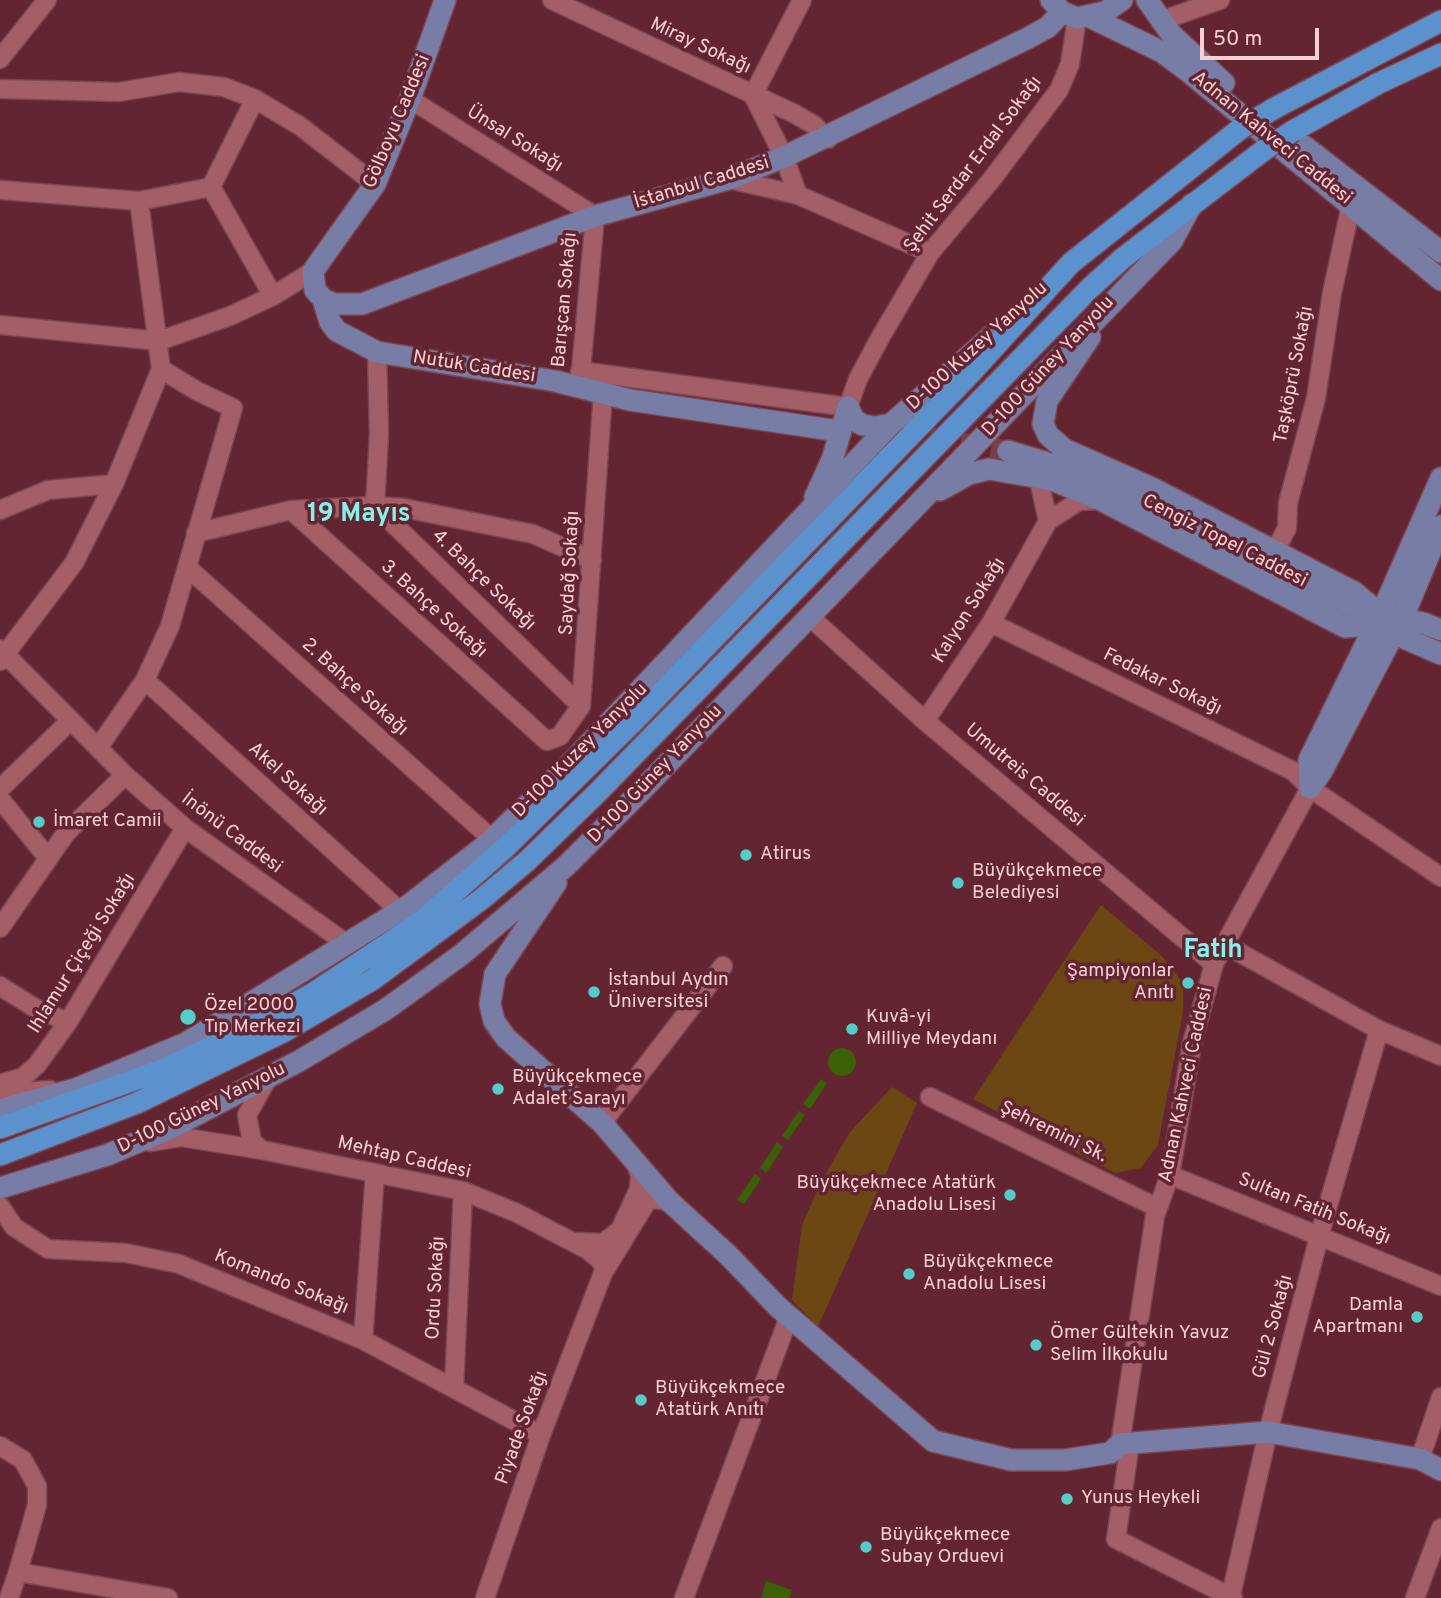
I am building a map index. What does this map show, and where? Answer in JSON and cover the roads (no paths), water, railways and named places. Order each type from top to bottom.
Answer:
[{"type":"highway","points":[[0,1128],[162,1070],[235,1036],[312,994],[422,921],[505,848],[636,719],[970,374],[1071,263],[1240,129],[1441,21]]},
{"type":"highway","points":[[0,1155],[137,1103],[285,1031],[372,980],[484,898],[527,861],[596,794],[1090,288],[1192,204],[1264,150],[1378,83],[1441,54]]},
{"type":"main road","name":"Gölboyu Caddesi","points":[[313,271],[375,184],[410,99],[445,0]]},
{"type":"main road","name":"İstanbul Caddesi","points":[[323,299],[334,304],[362,304],[595,216],[729,179],[828,138],[1028,38],[1070,12],[1112,9],[1122,0]]},
{"type":"main road","name":"Adnan Kahveci Caddesi","points":[[1147,0],[1160,21],[1219,79],[1441,253]]},
{"type":"main road","name":"Adnan Kahveci Caddesi","points":[[1070,12],[1162,52],[1441,280]]},
{"type":"main road","name":"D-100 Güney Yanyolu","points":[[7,1186],[107,1154],[169,1129],[310,1055],[419,987],[566,866],[1172,241],[1192,204]]},
{"type":"main road","name":"D-100 Kuzey Yanyolu","points":[[0,1110],[78,1088],[186,1044],[400,911],[492,839],[572,762],[891,424],[1071,263]]},
{"type":"main road","points":[[313,271],[315,290],[323,299]]},
{"type":"main road","name":"Nutuk Caddesi","points":[[323,299],[330,322],[347,338],[377,352],[580,379],[603,392],[630,400],[832,425]]},
{"type":"main road","points":[[1108,306],[1081,354],[1047,401],[1043,424],[1048,435],[1064,449],[1152,488],[1354,592],[1392,626]]},
{"type":"main road","points":[[848,407],[854,420],[863,425],[875,427],[891,424]]},
{"type":"main road","points":[[807,515],[832,460],[848,407]]},
{"type":"main road","name":"Cengiz Topel Caddesi","points":[[1007,456],[1105,490],[1392,626],[1441,654]]},
{"type":"main road","points":[[925,496],[970,474],[989,469],[1038,476],[1101,500],[1345,627],[1392,626]]},
{"type":"main road","name":"Adnan Kahveci Caddesi","points":[[1392,626],[1441,478]]},
{"type":"main road","name":"Adnan Kahveci Caddesi","points":[[1310,788],[1309,760],[1392,626],[1441,526]]},
{"type":"main road","name":"Cengiz Topel Caddesi","points":[[1392,626],[1441,630]]},
{"type":"main road","points":[[566,866],[495,974],[490,1004],[494,1021],[506,1038],[602,1123],[636,1167],[661,1188],[669,1201],[789,1317],[933,1441],[1011,1460],[1065,1460],[1110,1454],[1125,1443],[1268,1432],[1420,1459],[1441,1470]]},
{"type":"street","points":[[0,59],[47,0]]},
{"type":"street","name":"Miray Sokağı","points":[[552,0],[814,125],[828,138]]},
{"type":"street","points":[[753,95],[802,0]]},
{"type":"street","points":[[1160,21],[1220,0]]},
{"type":"street","name":"Şehit Serdar Erdal Sokağı","points":[[848,407],[858,379],[930,253],[992,179],[1059,90],[1070,64],[1070,12]]},
{"type":"street","points":[[0,89],[119,92],[179,82],[223,87],[256,99],[300,126],[375,184]]},
{"type":"street","name":"Miray Sokağı","points":[[753,95],[784,157],[798,195]]},
{"type":"street","points":[[211,187],[256,99]]},
{"type":"street","name":"Ünsal Sokağı","points":[[410,99],[595,216]]},
{"type":"street","points":[[729,179],[798,195],[930,253]]},
{"type":"street","points":[[0,190],[139,201],[211,187]]},
{"type":"street","points":[[211,187],[274,296]]},
{"type":"street","points":[[2,655],[74,563],[114,484],[161,369],[139,201]]},
{"type":"street","name":"Taşköprü Sokağı","points":[[1275,551],[1287,528],[1288,503],[1315,398],[1332,293],[1351,205]]},
{"type":"street","name":"Barışcan Sokağı","points":[[580,379],[595,216]]},
{"type":"street","points":[[0,325],[159,341],[230,316],[274,296],[313,271]]},
{"type":"street","points":[[375,506],[379,434],[377,352]]},
{"type":"street","points":[[98,748],[145,680],[170,626],[233,408],[197,391],[161,369]]},
{"type":"street","points":[[580,379],[848,407]]},
{"type":"street","name":"Saydağ Sokağı","points":[[581,706],[603,392]]},
{"type":"street","points":[[1038,476],[1048,521]]},
{"type":"street","points":[[0,510],[48,490],[114,484]]},
{"type":"street","name":"Kalyon Sokağı","points":[[925,720],[991,623],[1048,521],[1079,501],[1101,500]]},
{"type":"street","points":[[196,533],[292,510],[375,506],[404,508],[533,534],[592,560]]},
{"type":"street","name":"4. Bahçe Sokağı","points":[[375,506],[581,706]]},
{"type":"street","name":"3. Bahçe Sokağı","points":[[292,510],[547,741],[560,736],[581,706]]},
{"type":"street","name":"2. Bahçe Sokağı","points":[[188,568],[492,839]]},
{"type":"street","name":"Umutreis Caddesi","points":[[810,617],[925,720],[1214,964]]},
{"type":"street","name":"Fedakar Sokağı","points":[[991,623],[1293,771],[1310,788],[1441,877]]},
{"type":"street","name":"İnönü Caddesi","points":[[2,655],[125,775],[185,828],[347,944]]},
{"type":"street","name":"Akel Sokağı","points":[[145,680],[400,911]]},
{"type":"street","points":[[0,789],[70,721]]},
{"type":"street","points":[[0,928],[66,833],[125,775]]},
{"type":"street","name":"Adnan Kahveci Caddesi","points":[[1232,1594],[1116,1539],[1125,1443],[1158,1208],[1171,1175],[1192,1043],[1214,964],[1310,788]]},
{"type":"street","points":[[0,799],[48,858]]},
{"type":"street","name":"Ihlamur Çiçeği Sokağı","points":[[0,1084],[23,1077],[37,1065],[68,1022],[185,828]]},
{"type":"street","points":[[1224,944],[1379,1030],[1441,1056]]},
{"type":"street","points":[[602,1123],[723,967]]},
{"type":"street","points":[[0,986],[35,1008],[68,1022]]},
{"type":"street","name":"Gül 2 Sokağı","points":[[1232,1594],[1268,1432],[1320,1233],[1379,1030]]},
{"type":"street","points":[[262,1150],[252,1142],[247,1115],[269,1076]]},
{"type":"street","points":[[0,1093],[78,1088]]},
{"type":"street","name":"Şehremini Sk.","points":[[929,1097],[1158,1208]]},
{"type":"street","name":"Mehtap Caddesi","points":[[107,1154],[160,1139],[181,1138],[262,1150],[463,1191],[571,1241],[599,1259],[604,1266],[603,1273]]},
{"type":"street","name":"Mehtap Caddesi","points":[[571,1241],[593,1245],[615,1237],[634,1203],[640,1177],[636,1167]]},
{"type":"street","points":[[363,1339],[375,1173]]},
{"type":"street","name":"Sultan Fatih Sokağı","points":[[1171,1175],[1320,1233],[1441,1286]]},
{"type":"street","name":"Komando Sokağı","points":[[7,1186],[0,1204],[20,1232],[48,1249],[126,1253],[179,1264],[363,1339],[403,1364],[454,1387],[541,1435]]},
{"type":"street","name":"Ordu Sokağı","points":[[454,1387],[463,1191]]},
{"type":"street","name":"Piyade Sokağı","points":[[485,1598],[541,1435],[603,1273],[646,1203],[652,1199],[669,1201]]},
{"type":"street","points":[[684,1598],[789,1317]]},
{"type":"street","points":[[1420,1459],[1441,1397]]},
{"type":"street","points":[[0,1446],[23,1460],[37,1486],[37,1505],[9,1598]]},
{"type":"street","points":[[1415,1598],[1441,1528]]},
{"type":"street","points":[[18,1572],[168,1598]]},
{"type":"tunnel","points":[[869,427],[1008,451]]},
{"type":"place","name":"İmaret Camii","points":[[39,822]]},
{"type":"place","name":"Atirus","points":[[746,855]]},
{"type":"place","name":"Büyükçekmece Belediyesi","points":[[958,883]]},
{"type":"place","name":"Şampiyonlar Anıtı","points":[[1188,983]]},
{"type":"place","name":"İstanbul Aydın Üniversitesi","points":[[594,992]]},
{"type":"place","name":"Özel 2000 Tıp Merkezi","points":[[188,1017]]},
{"type":"place","name":"Kuvâ-yi Milliye Meydanı","points":[[852,1029]]},
{"type":"place","name":"Büyükçekmece Adalet Sarayı","points":[[498,1089]]},
{"type":"place","name":"Büyükçekmece Atatürk Anadolu Lisesi","points":[[1010,1195]]},
{"type":"place","name":"Büyükçekmece Anadolu Lisesi","points":[[909,1274]]},
{"type":"place","name":"Damla Apartmanı","points":[[1417,1317]]},
{"type":"place","name":"Ömer Gültekin Yavuz Selim İlkokulu","points":[[1036,1345]]},
{"type":"place","name":"Büyükçekmece Atatürk Anıtı","points":[[641,1400]]},
{"type":"place","name":"Yunus Heykeli","points":[[1067,1499]]},
{"type":"place","name":"Büyükçekmece Subay Orduevi","points":[[866,1547]]},
{"type":"district","name":"19 Mayıs","points":[[359,516]]},
{"type":"district","name":"Fatih","points":[[1213,952]]}]
